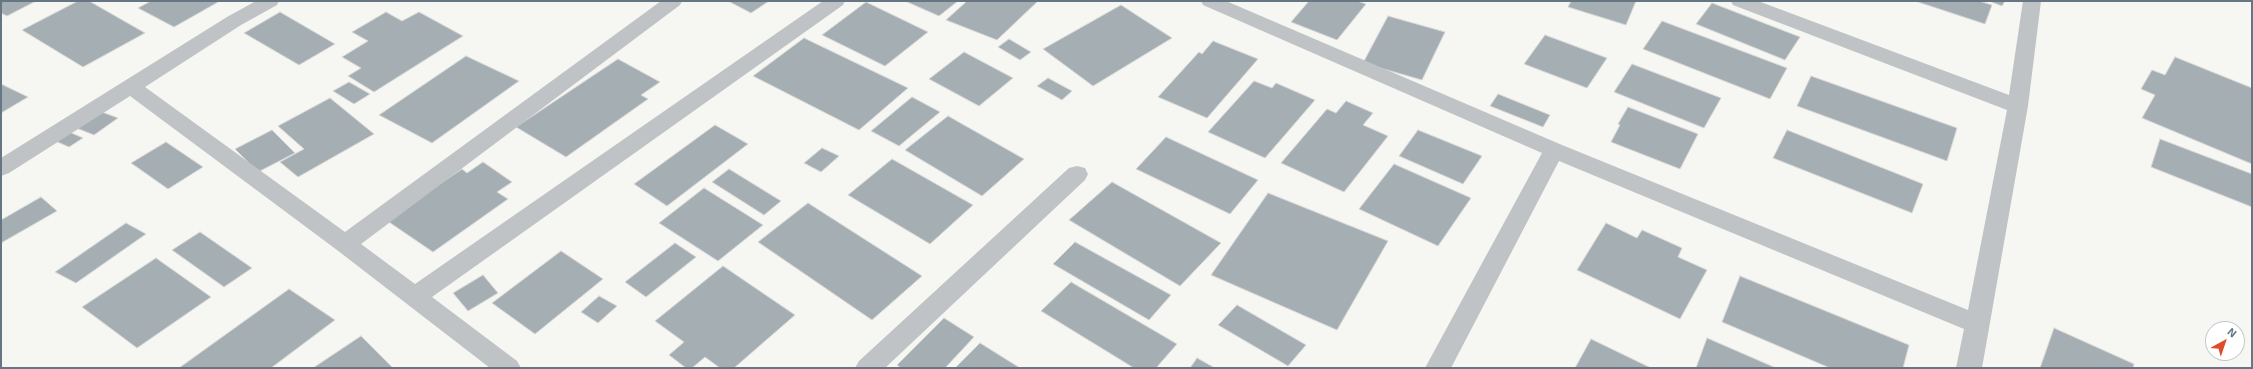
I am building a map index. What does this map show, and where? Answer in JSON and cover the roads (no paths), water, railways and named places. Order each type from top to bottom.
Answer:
[{"type":"street","points":[[1,168],[130,86],[270,1]]},
{"type":"street","points":[[345,244],[673,1]]},
{"type":"street","points":[[414,297],[836,1]]},
{"type":"street","points":[[1210,1],[1554,150],[1976,324]]},
{"type":"street","points":[[1740,1],[2018,106]]},
{"type":"street","points":[[1969,368],[1976,324],[2018,106],[2032,1]]},
{"type":"street","points":[[130,86],[345,244],[508,368]]},
{"type":"street","points":[[1438,368],[1554,150]]},
{"type":"street","points":[[868,368],[1077,174]]}]
